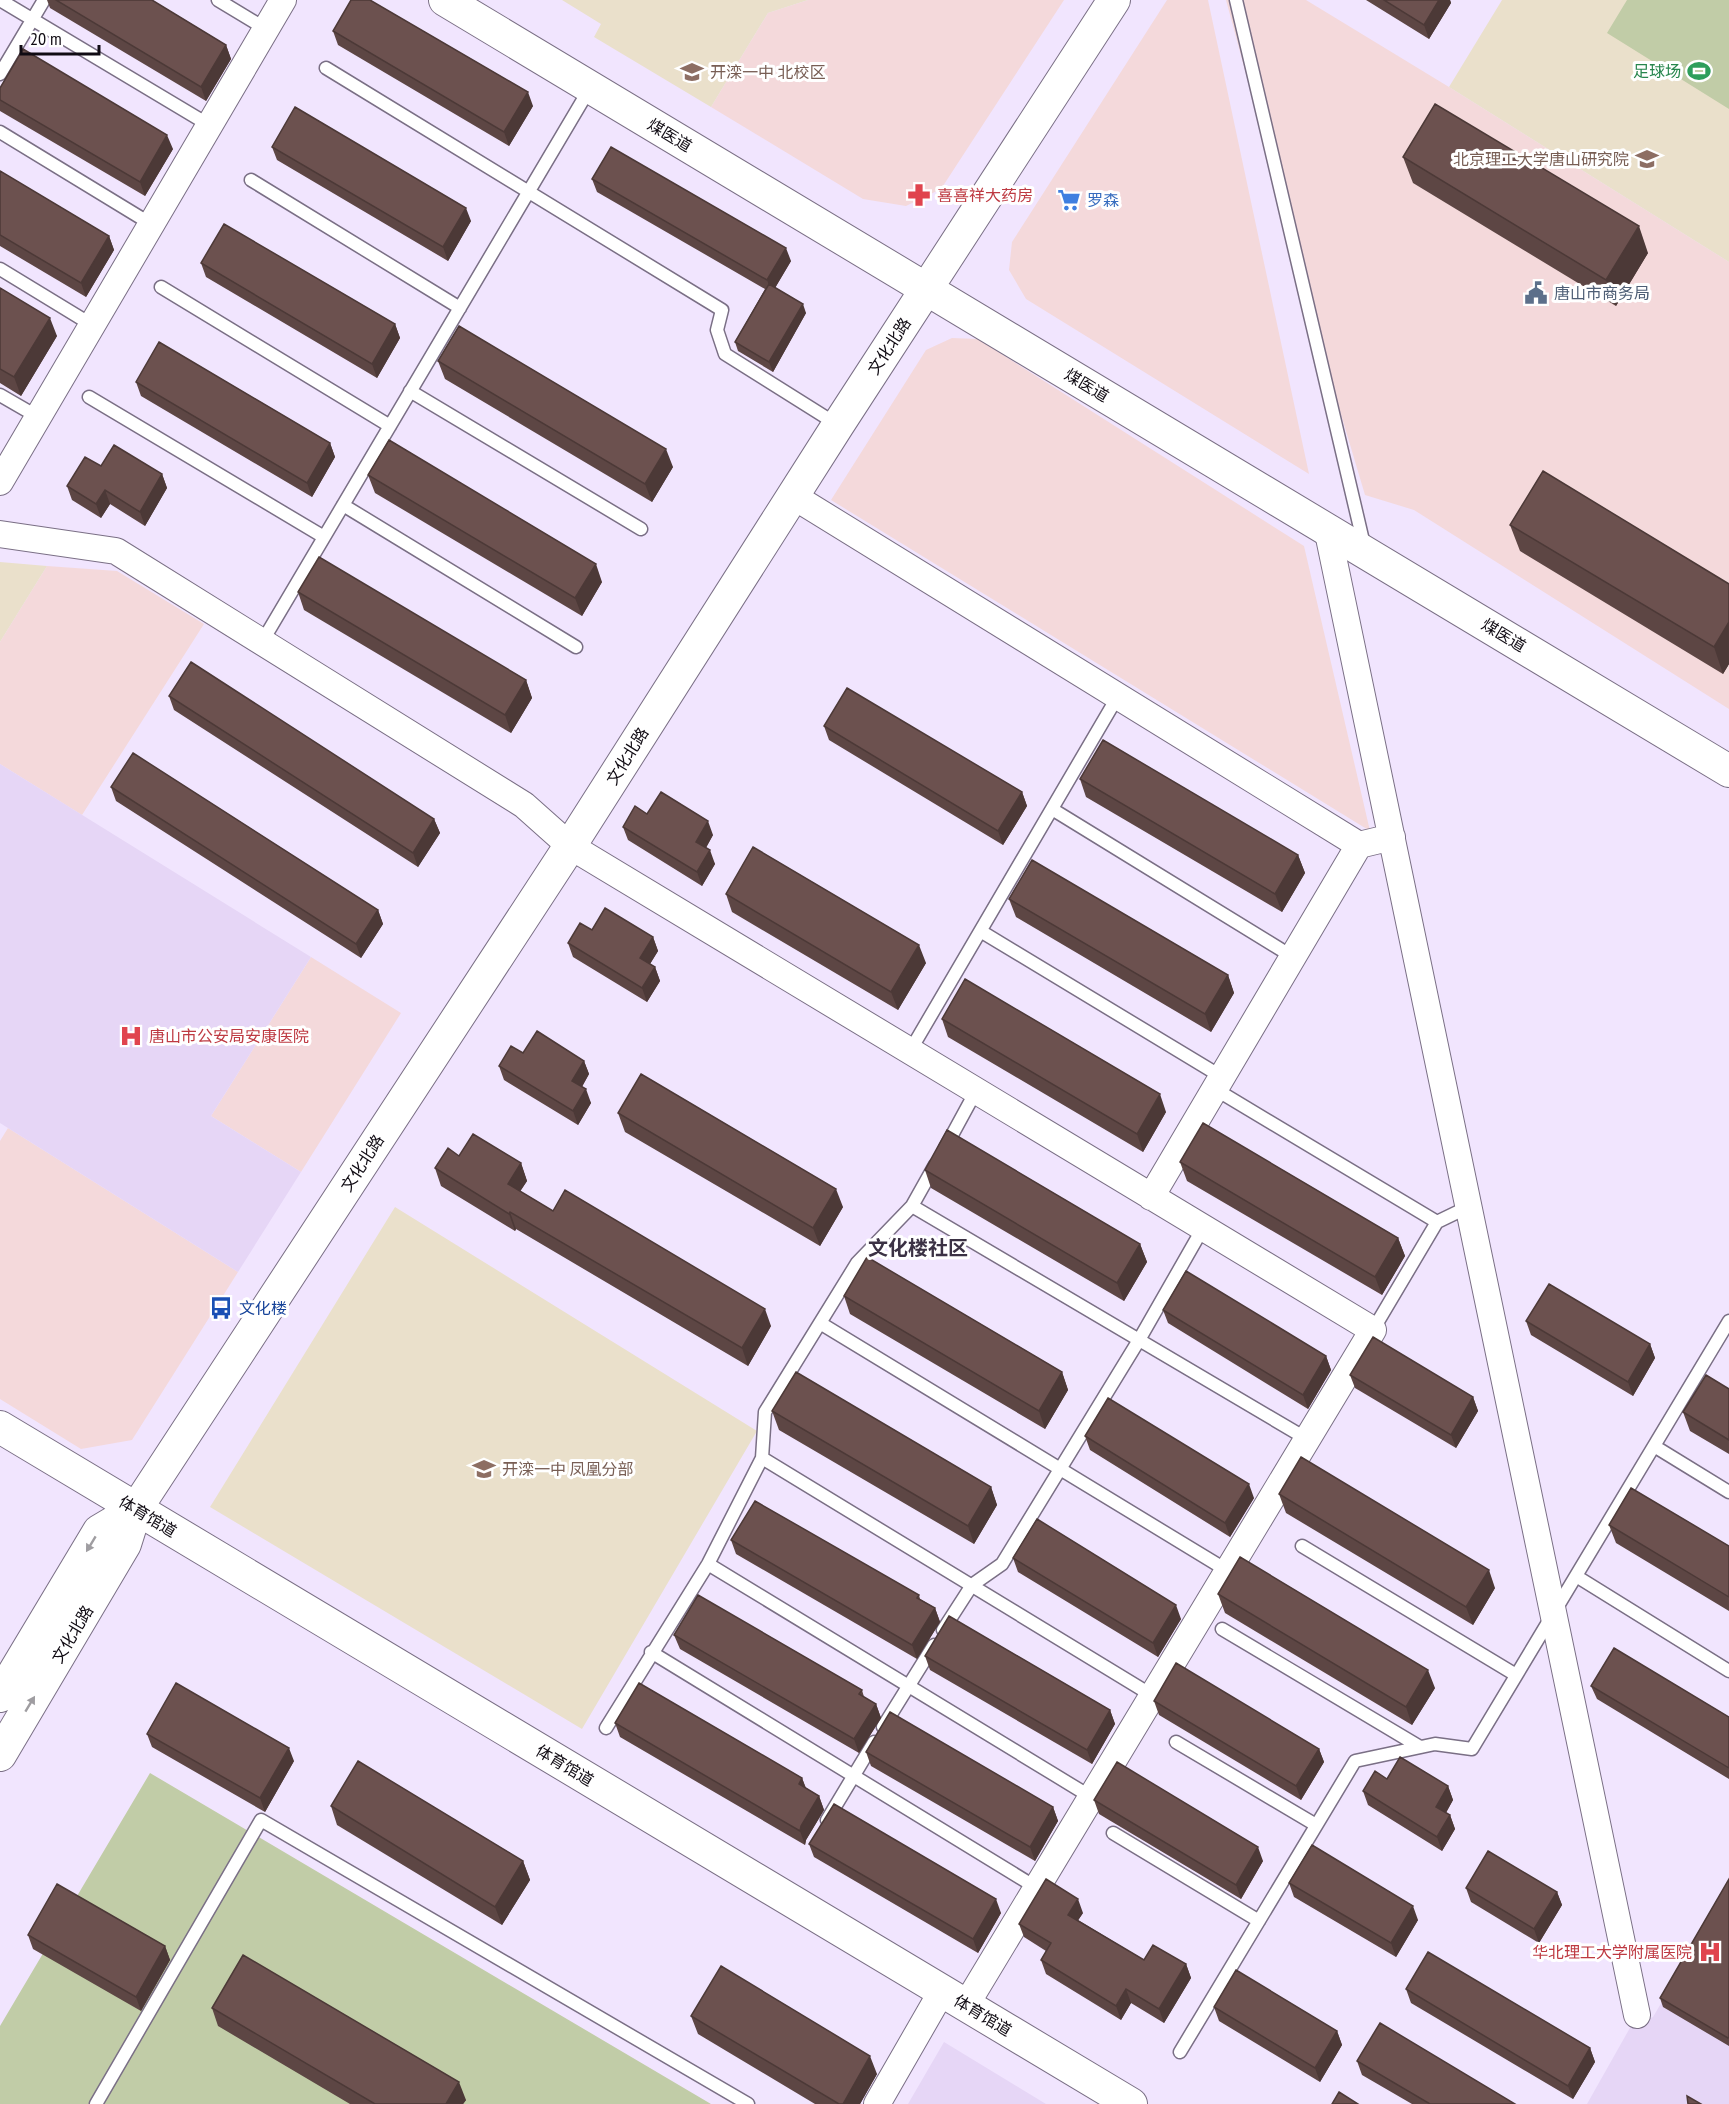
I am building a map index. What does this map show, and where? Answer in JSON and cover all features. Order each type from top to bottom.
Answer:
[{"type":"street","points":[[0,482],[283,0]]},
{"type":"street","name":"煤医道","points":[[445,0],[1729,771]]},
{"type":"street","name":"文化北路","points":[[0,1755],[125,1544],[136,1509],[570,846],[926,288],[1114,0]]},
{"type":"street","points":[[793,496],[1359,845],[1392,837]]},
{"type":"street","points":[[1327,528],[1637,2014]]},
{"type":"street","points":[[0,534],[116,551],[524,805],[570,846],[1373,1330],[1036,1888],[877,2104]]},
{"type":"street","points":[[1151,1197],[1359,845]]},
{"type":"street","name":"体育馆道","points":[[0,1427],[1131,2104]]},
{"type":"street","name":"文化北路","points":[[0,1696],[99,1531],[136,1509]]},
{"type":"lane","points":[[0,0],[209,125]]},
{"type":"lane","points":[[0,74],[44,0]]},
{"type":"lane","points":[[218,0],[266,28]]},
{"type":"lane","points":[[1236,0],[1365,551]]},
{"type":"lane","points":[[326,68],[723,310],[717,330],[725,354],[838,425]]},
{"type":"lane","points":[[262,642],[590,87]]},
{"type":"lane","points":[[0,132],[151,224]]},
{"type":"lane","points":[[251,180],[460,308]]},
{"type":"lane","points":[[0,269],[92,325]]},
{"type":"lane","points":[[161,287],[390,426]]},
{"type":"lane","points":[[410,391],[640,529]]},
{"type":"lane","points":[[0,395],[38,417]]},
{"type":"lane","points":[[89,397],[324,537]]},
{"type":"lane","points":[[343,505],[576,647]]},
{"type":"lane","points":[[910,1051],[982,932],[1118,696]]},
{"type":"lane","points":[[1052,809],[1293,957]]},
{"type":"lane","points":[[982,932],[1437,1222]]},
{"type":"lane","points":[[606,1728],[651,1652],[708,1564],[762,1458],[765,1412],[857,1263],[912,1206],[976,1091]]},
{"type":"lane","points":[[912,1206],[1307,1439]]},
{"type":"lane","points":[[1373,1330],[1437,1222],[1468,1207]]},
{"type":"lane","points":[[818,1834],[972,1585],[1002,1564],[1139,1340],[1203,1228]]},
{"type":"lane","points":[[820,1323],[1228,1571]]},
{"type":"lane","points":[[1180,2052],[1355,1761],[1435,1744],[1472,1749],[1729,1323]]},
{"type":"lane","points":[[1654,1446],[1729,1492]]},
{"type":"lane","points":[[762,1458],[1152,1696]]},
{"type":"lane","points":[[1302,1546],[1516,1675]]},
{"type":"lane","points":[[708,1564],[1091,1797]]},
{"type":"lane","points":[[1576,1576],[1729,1671]]},
{"type":"lane","points":[[1222,1629],[1420,1747]]},
{"type":"lane","points":[[651,1652],[1036,1888]]},
{"type":"lane","points":[[1176,1742],[1316,1826]]},
{"type":"lane","points":[[96,2104],[261,1820],[748,2104]]},
{"type":"lane","points":[[1113,1833],[1259,1921]]},
{"type":"shaded area","name":"开滦一中 北校区","points":[[562,0],[808,0],[768,13],[711,107],[594,37],[601,24]]},
{"type":"shaded area","points":[[808,0],[1064,0],[941,189],[906,206],[863,199],[711,107],[768,13]]},
{"type":"shaded area","points":[[1167,0],[1208,0],[1309,474],[1026,299],[1009,270],[1012,242]]},
{"type":"shaded area","points":[[1226,0],[1306,0],[1729,262],[1729,709],[1414,510],[1365,495],[1307,300]]},
{"type":"shaded area","name":"北京理工大学唐山研究院","points":[[1502,0],[1729,0],[1729,262],[1449,87]]},
{"type":"shaded area","points":[[952,338],[978,339],[1304,546],[1370,831],[831,500],[926,350]]},
{"type":"shaded area","points":[[0,562],[47,566],[0,642]]},
{"type":"shaded area","points":[[47,566],[117,571],[204,624],[82,815],[0,764],[0,642]]},
{"type":"shaded area","name":"唐山市公安局安康医院","points":[[0,764],[311,957],[211,1116],[301,1172],[238,1272],[0,1123]]},
{"type":"shaded area","points":[[311,957],[401,1013],[301,1172],[211,1116]]},
{"type":"shaded area","points":[[8,1128],[238,1272],[132,1440],[81,1449],[0,1399],[0,1141]]},
{"type":"shaded area","name":"开滦一中 凤凰分部","points":[[395,1207],[757,1431],[582,1729],[210,1507]]},
{"type":"shaded area","name":"华北理工大学附属医院","points":[[1729,1888],[1729,2104],[1587,2104],[1631,2026],[1653,2017]]},
{"type":"shaded area","points":[[944,2042],[1046,2104],[908,2104]]},
{"type":"green space","name":"足球场","points":[[1627,0],[1729,0],[1729,109],[1607,33]]},
{"type":"green space","points":[[150,1773],[711,2104],[0,2104],[0,2026]]},
{"type":"building","points":[[56,0],[152,0],[226,45],[201,87]]},
{"type":"building","points":[[351,0],[370,0],[528,92],[504,132],[333,31]]},
{"type":"building","points":[[1384,0],[1439,0],[1424,25]]},
{"type":"building","points":[[23,49],[167,135],[140,182],[0,100],[0,88]]},
{"type":"building","points":[[1435,104],[1639,226],[1606,280],[1403,157]]},
{"type":"building","points":[[295,107],[466,208],[443,247],[272,147]]},
{"type":"building","points":[[611,147],[786,248],[767,280],[592,179]]},
{"type":"building","points":[[0,171],[109,236],[81,283],[0,235]]},
{"type":"building","points":[[224,224],[395,324],[372,364],[201,263]]},
{"type":"building","points":[[769,284],[803,304],[769,362],[735,342]]},
{"type":"building","points":[[0,288],[50,318],[14,377],[0,369]]},
{"type":"building","points":[[459,326],[666,449],[645,484],[438,361]]},
{"type":"building","points":[[159,342],[330,443],[307,483],[136,382]]},
{"type":"building","points":[[389,440],[596,564],[575,598],[368,475]]},
{"type":"building","points":[[114,445],[162,474],[140,512],[105,490],[96,504],[67,486],[85,457],[101,466]]},
{"type":"building","points":[[1543,471],[1729,584],[1729,622],[1714,647],[1510,525]]},
{"type":"building","points":[[319,557],[526,680],[505,715],[298,592]]},
{"type":"building","points":[[191,662],[434,819],[413,853],[169,696]]},
{"type":"building","points":[[847,688],[1022,792],[998,831],[824,726]]},
{"type":"building","points":[[1103,740],[1298,855],[1275,894],[1080,779]]},
{"type":"building","points":[[133,753],[378,910],[356,944],[111,787]]},
{"type":"building","points":[[661,792],[708,821],[696,842],[710,850],[697,872],[623,827],[635,806],[647,814]]},
{"type":"building","points":[[753,847],[919,945],[891,992],[726,894]]},
{"type":"building","points":[[1032,860],[1228,975],[1205,1014],[1009,899]]},
{"type":"building","points":[[605,908],[653,937],[640,958],[655,967],[642,988],[568,943],[580,923],[592,930]]},
{"type":"building","points":[[965,979],[1160,1094],[1137,1134],[942,1019]]},
{"type":"building","points":[[537,1031],[584,1061],[572,1081],[586,1089],[573,1111],[499,1066],[511,1046],[523,1053]]},
{"type":"building","points":[[641,1074],[836,1189],[813,1228],[618,1113]]},
{"type":"building","points":[[1203,1123],[1398,1238],[1375,1277],[1180,1162]]},
{"type":"building","points":[[947,1130],[1140,1244],[1117,1283],[925,1170]]},
{"type":"building","points":[[473,1134],[521,1163],[508,1184],[553,1211],[565,1190],[765,1309],[742,1348],[510,1212],[509,1214],[435,1168],[448,1148],[459,1156]]},
{"type":"building","points":[[867,1257],[1062,1372],[1039,1411],[844,1296]]},
{"type":"building","points":[[1186,1271],[1326,1356],[1303,1395],[1163,1310]]},
{"type":"building","points":[[1549,1284],[1650,1344],[1628,1382],[1526,1321]]},
{"type":"building","points":[[1373,1337],[1473,1397],[1451,1435],[1350,1375]]},
{"type":"building","points":[[796,1372],[991,1487],[968,1526],[772,1411]]},
{"type":"building","points":[[1706,1375],[1729,1389],[1729,1440],[1683,1412]]},
{"type":"building","points":[[1108,1398],[1249,1484],[1225,1523],[1085,1436]]},
{"type":"building","points":[[1301,1457],[1489,1570],[1466,1607],[1279,1494]]},
{"type":"building","points":[[1631,1488],[1729,1546],[1729,1597],[1609,1525]]},
{"type":"building","points":[[755,1501],[919,1595],[917,1598],[935,1608],[912,1645],[731,1540]]},
{"type":"building","points":[[1037,1519],[1176,1605],[1153,1643],[1013,1558]]},
{"type":"building","points":[[1240,1557],[1428,1670],[1406,1707],[1218,1594]]},
{"type":"building","points":[[698,1595],[862,1690],[859,1694],[876,1704],[854,1739],[674,1635]]},
{"type":"building","points":[[949,1616],[1110,1710],[1087,1750],[925,1656]]},
{"type":"building","points":[[1614,1648],[1729,1717],[1729,1768],[1591,1686]]},
{"type":"building","points":[[1176,1663],[1319,1749],[1296,1786],[1154,1701]]},
{"type":"building","points":[[176,1683],[289,1748],[260,1798],[147,1734]]},
{"type":"building","points":[[639,1683],[802,1778],[799,1784],[819,1796],[800,1831],[615,1723]]},
{"type":"building","points":[[890,1712],[1053,1807],[1030,1847],[866,1752]]},
{"type":"building","points":[[1400,1757],[1448,1786],[1436,1807],[1450,1815],[1437,1837],[1363,1791],[1375,1771],[1387,1779]]},
{"type":"building","points":[[358,1761],[523,1861],[495,1907],[331,1806]]},
{"type":"building","points":[[1117,1762],[1258,1847],[1236,1885],[1094,1800]]},
{"type":"building","points":[[834,1804],[996,1899],[973,1939],[809,1844]]},
{"type":"building","points":[[1312,1845],[1413,1906],[1391,1943],[1289,1883]]},
{"type":"building","points":[[1488,1851],[1557,1892],[1534,1929],[1466,1888]]},
{"type":"building","points":[[1046,1879],[1078,1899],[1068,1915],[1144,1960],[1153,1945],[1186,1964],[1159,2009],[1126,1989],[1116,2006],[1041,1960],[1051,1943],[1019,1924]]},
{"type":"building","points":[[1729,1879],[1729,2037],[1728,2038],[1660,1998]]},
{"type":"building","points":[[57,1884],[165,1946],[136,1997],[28,1935]]},
{"type":"building","points":[[1428,1952],[1590,2048],[1568,2086],[1406,1989]]},
{"type":"building","points":[[243,1955],[459,2082],[446,2104],[375,2104],[212,2008]]},
{"type":"building","points":[[721,1966],[870,2056],[843,2104],[839,2104],[691,2016]]},
{"type":"building","points":[[1236,1970],[1337,2031],[1315,2068],[1214,2007]]},
{"type":"building","points":[[1380,2023],[1515,2104],[1430,2104],[1357,2061]]},
{"type":"building","points":[[1339,2092],[1358,2104],[1332,2104]]},
{"type":"building","points":[[1687,2096],[1701,2104],[1688,2104]]},
{"type":"place","name":"足球场","points":[[1699,71]]},
{"type":"place","name":"开滦一中 北校区","points":[[692,72]]},
{"type":"place","name":"北京理工大学唐山研究院","points":[[1647,159]]},
{"type":"place","name":"喜喜祥大药房","points":[[919,195]]},
{"type":"place","name":"罗森","points":[[1069,200]]},
{"type":"place","name":"唐山市商务局","points":[[1536,293]]},
{"type":"place","name":"唐山市公安局安康医院","points":[[131,1036]]},
{"type":"place","name":"文化楼","points":[[221,1308]]},
{"type":"place","name":"开滦一中 凤凰分部","points":[[484,1469]]},
{"type":"place","name":"华北理工大学附属医院","points":[[1710,1952]]},
{"type":"district","name":"文化楼社区","points":[[918,1248]]}]
